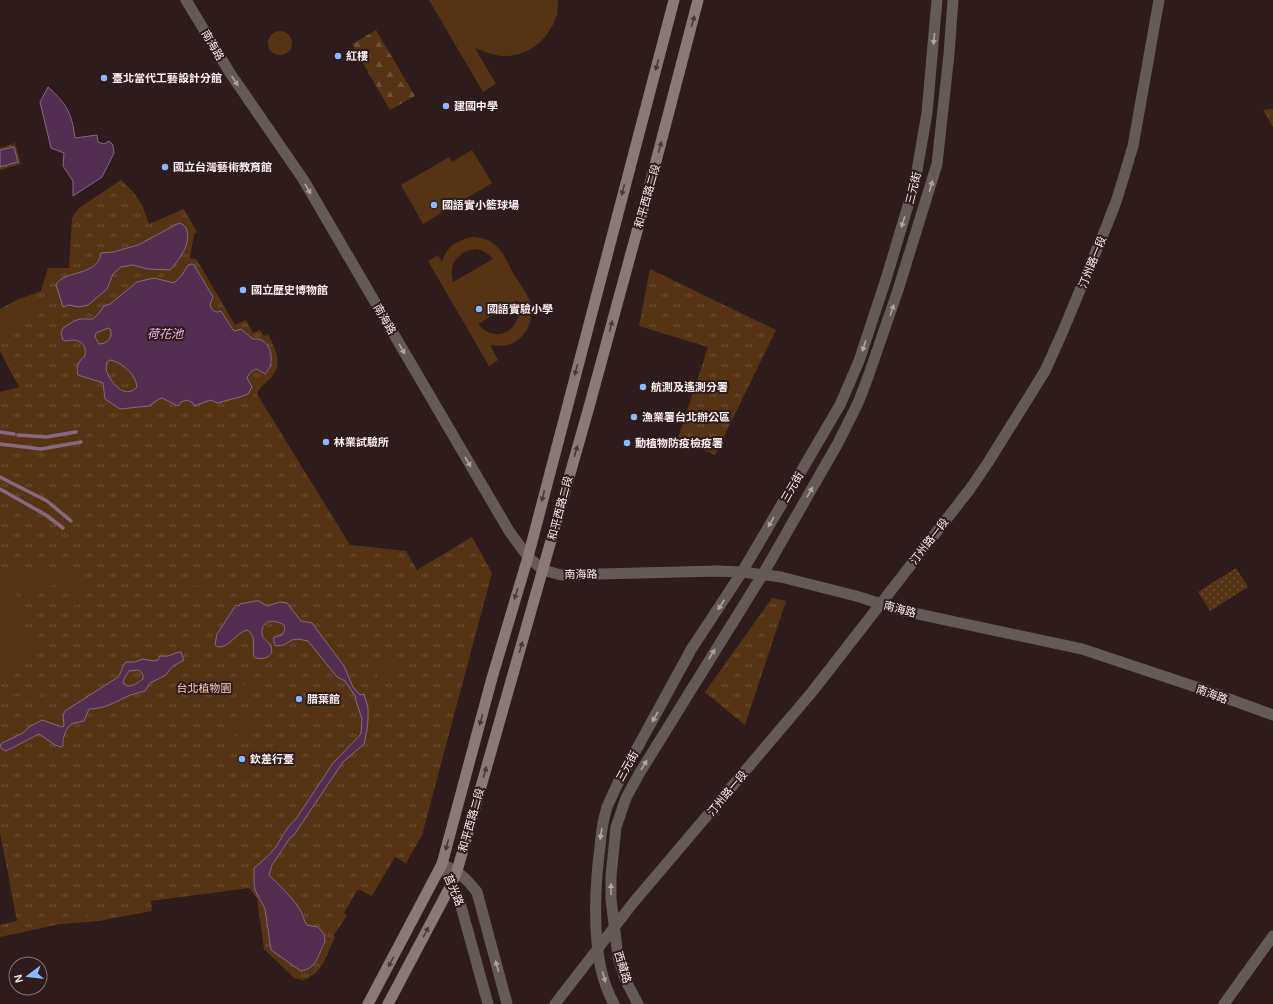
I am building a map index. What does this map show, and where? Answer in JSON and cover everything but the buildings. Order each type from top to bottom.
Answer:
[{"type":"main road","name":"和平西路二段","points":[[368,1004],[442,864],[494,671],[528,557],[674,0]]},
{"type":"main road","name":"和平西路二段","points":[[388,1004],[457,871],[543,570],[654,169],[698,0]]},
{"type":"street","name":"南海路","points":[[186,0],[230,73],[303,180],[498,513],[528,557],[543,570],[561,575],[696,572],[742,572],[763,574],[798,581],[904,611],[1082,649],[1199,688],[1273,715]]},
{"type":"street","name":"三元街","points":[[598,950],[596,898],[597,865],[606,808],[617,785],[692,648],[742,572],[840,405],[859,361],[886,281],[915,182],[927,113],[937,0]]},
{"type":"street","name":"三元街","points":[[615,927],[611,899],[611,876],[616,827],[626,798],[639,774],[763,574],[838,443],[858,403],[868,377],[898,290],[937,164],[949,54],[953,0]]},
{"type":"street","name":"汀州路一段","points":[[555,1004],[633,903],[812,692],[974,483],[1045,371],[1117,199],[1133,146],[1159,0]]},
{"type":"street","name":"莒光路","points":[[442,864],[457,871],[468,881],[476,892],[508,1004]]},
{"type":"street","name":"莒光路","points":[[442,864],[452,883],[463,911],[488,1004]]},
{"type":"street","name":"西藏路","points":[[615,927],[620,964],[625,979],[638,1004]]},
{"type":"street","points":[[1224,1004],[1273,936]]},
{"type":"street","name":"西藏路","points":[[598,950],[605,984],[614,1004]]},
{"type":"green space","points":[[429,0],[558,0],[557,13],[550,31],[532,48],[516,55],[499,56],[475,48],[496,84],[483,92]]},
{"type":"green space","points":[[376,30],[415,96],[390,110],[352,44]]},
{"type":"green space","points":[[280,31],[289,34],[292,43],[289,52],[280,55],[271,52],[268,43],[271,34]]},
{"type":"green space","points":[[1273,109],[1273,127],[1263,110]]},
{"type":"green space","points":[[15,143],[21,164],[0,170],[0,167],[18,162],[14,147],[0,150],[0,148]]},
{"type":"green space","name":"國語實小籃球場","points":[[472,150],[492,183],[423,224],[401,185],[449,157],[452,162]]},
{"type":"green space","name":"台北植物園","points":[[121,180],[134,193],[142,205],[149,224],[184,209],[197,232],[194,234],[190,258],[197,260],[235,325],[246,320],[253,333],[260,330],[264,336],[268,334],[276,351],[276,369],[274,375],[260,388],[257,394],[350,545],[406,551],[417,570],[472,537],[492,573],[422,835],[406,863],[395,857],[372,896],[358,889],[344,913],[347,915],[334,935],[335,937],[324,962],[316,973],[307,979],[302,980],[294,978],[264,949],[257,898],[249,888],[151,901],[152,911],[99,921],[60,924],[0,937],[0,925],[17,921],[0,833],[0,392],[19,387],[0,351],[0,309],[19,299],[41,291],[48,268],[69,268],[72,218],[79,208]]},
{"type":"green space","points":[[474,237],[492,242],[500,250],[526,292],[531,306],[528,326],[525,333],[520,338],[508,345],[490,345],[498,360],[489,366],[428,261],[438,255],[442,262],[444,256],[454,244]],"holes":[[[475,249],[485,252],[493,259],[453,282],[452,270],[455,260],[463,253]],[[518,300],[519,310],[517,319],[508,331],[501,334],[493,334],[478,324]]]},
{"type":"green space","points":[[650,269],[776,330],[715,455],[678,438],[708,347],[639,326]]},
{"type":"green space","points":[[32,300],[35,300],[38,308],[38,312],[35,317],[19,322],[6,331],[2,331],[0,329],[2,325],[0,320],[3,320],[4,315],[10,314],[15,310],[24,307]]},
{"type":"green space","points":[[0,567],[86,572],[84,613],[84,599],[75,607],[68,584],[15,589],[18,601],[2,594],[0,587]]},
{"type":"green space","points":[[1236,568],[1248,587],[1210,611],[1198,592]]},
{"type":"green space","points":[[184,580],[201,580],[200,586],[183,586]]},
{"type":"green space","points":[[1,597],[19,604],[34,653],[32,654],[35,660],[28,665],[20,665],[11,670],[9,676],[12,685],[19,691],[10,691],[0,660]]},
{"type":"green space","points":[[772,598],[786,601],[745,725],[705,692]]},
{"type":"green space","points":[[387,663],[394,666],[397,673],[394,680],[387,683],[380,680],[377,673],[380,666]]},
{"type":"green space","points":[[286,665],[287,667],[233,694],[231,691]]},
{"type":"green space","points":[[37,691],[40,694],[45,712],[41,715],[38,705],[31,696],[21,699],[19,703],[13,701],[13,697]]},
{"type":"green space","points":[[246,720],[255,738],[247,742],[238,724]]},
{"type":"green space","points":[[231,728],[240,746],[232,750],[223,732]]},
{"type":"green space","points":[[262,752],[272,771],[265,774],[256,756]]},
{"type":"green space","points":[[246,761],[255,780],[249,783],[239,765]]},
{"type":"green space","points":[[93,911],[94,921],[60,924],[59,922],[88,919],[88,912]]},
{"type":"water","points":[[48,87],[67,109],[72,122],[75,138],[97,135],[98,142],[104,144],[109,141],[113,145],[114,153],[102,177],[73,196],[73,181],[63,166],[64,153],[51,148],[40,102]]},
{"type":"water","points":[[14,147],[18,162],[0,167],[0,150]]},
{"type":"water","points":[[179,223],[186,228],[188,237],[186,246],[181,256],[170,270],[148,269],[132,265],[121,267],[113,274],[107,289],[88,305],[79,307],[69,305],[63,307],[56,285],[60,280],[94,266],[101,253],[113,252],[138,245]]},
{"type":"water","name":"荷花池","points":[[188,265],[194,265],[213,297],[210,304],[212,310],[215,312],[221,311],[233,330],[235,331],[241,329],[253,339],[259,339],[268,346],[271,357],[269,369],[265,374],[257,369],[251,372],[247,378],[252,387],[248,394],[240,397],[217,403],[211,400],[194,406],[193,403],[187,400],[181,402],[178,406],[162,398],[149,406],[120,409],[105,399],[103,383],[78,375],[77,367],[79,362],[85,356],[85,348],[81,342],[74,340],[63,340],[61,333],[63,328],[80,319],[93,319],[104,306],[110,304],[137,282],[154,278],[174,283],[182,275]],"holes":[[[108,328],[111,332],[109,340],[105,343],[99,344],[95,337],[96,333]],[[110,360],[124,366],[134,378],[137,387],[128,392],[118,388],[110,379],[106,369],[107,362]]]},
{"type":"water","points":[[259,601],[267,606],[280,602],[287,603],[301,621],[312,623],[344,666],[353,687],[360,695],[364,694],[368,708],[367,730],[364,744],[343,762],[272,865],[269,875],[296,904],[307,925],[318,927],[324,934],[325,942],[317,960],[311,967],[301,971],[271,950],[265,909],[255,890],[254,868],[275,848],[333,763],[361,734],[362,719],[355,698],[356,697],[345,681],[337,677],[308,641],[298,639],[292,640],[284,645],[276,646],[274,637],[282,635],[285,630],[284,625],[272,621],[264,625],[262,634],[272,650],[269,656],[261,659],[254,657],[253,638],[247,630],[222,647],[215,645],[217,634],[236,605],[239,606],[240,604]]},
{"type":"water","points":[[181,652],[184,660],[172,667],[166,675],[150,683],[145,691],[131,695],[104,707],[89,709],[84,721],[71,724],[69,726],[64,736],[63,746],[61,747],[55,745],[39,734],[5,751],[0,746],[2,743],[23,733],[29,727],[42,720],[62,727],[64,726],[63,715],[65,711],[118,677],[126,662],[135,662],[143,659],[154,661],[158,660],[160,656],[168,656]],"holes":[[[139,670],[143,675],[143,679],[133,685],[128,686],[123,683],[129,671]]]},
{"type":"waterway","points":[[0,432],[14,434]]},
{"type":"waterway","points":[[18,435],[46,437],[76,432]]},
{"type":"waterway","points":[[0,444],[41,449],[81,442]]},
{"type":"waterway","points":[[0,477],[47,501],[71,521]]},
{"type":"waterway","points":[[0,489],[46,515],[63,528]]},
{"type":"place","name":"紅樓","points":[[338,56]]},
{"type":"place","name":"臺北當代工藝設計分館","points":[[104,78]]},
{"type":"place","name":"建國中學","points":[[446,106]]},
{"type":"place","name":"國立台灣藝術教育館","points":[[165,167]]},
{"type":"place","name":"國語實小籃球場","points":[[434,205]]},
{"type":"place","name":"國立歷史博物館","points":[[243,290]]},
{"type":"place","name":"國語實驗小學","points":[[479,309]]},
{"type":"place","name":"航測及遙測分署","points":[[643,387]]},
{"type":"place","name":"漁業署台北辦公區","points":[[634,417]]},
{"type":"place","name":"林業試驗所","points":[[326,442]]},
{"type":"place","name":"動植物防疫檢疫署","points":[[627,443]]},
{"type":"place","name":"腊葉館","points":[[299,699]]},
{"type":"place","name":"欽差行臺","points":[[242,759]]}]
